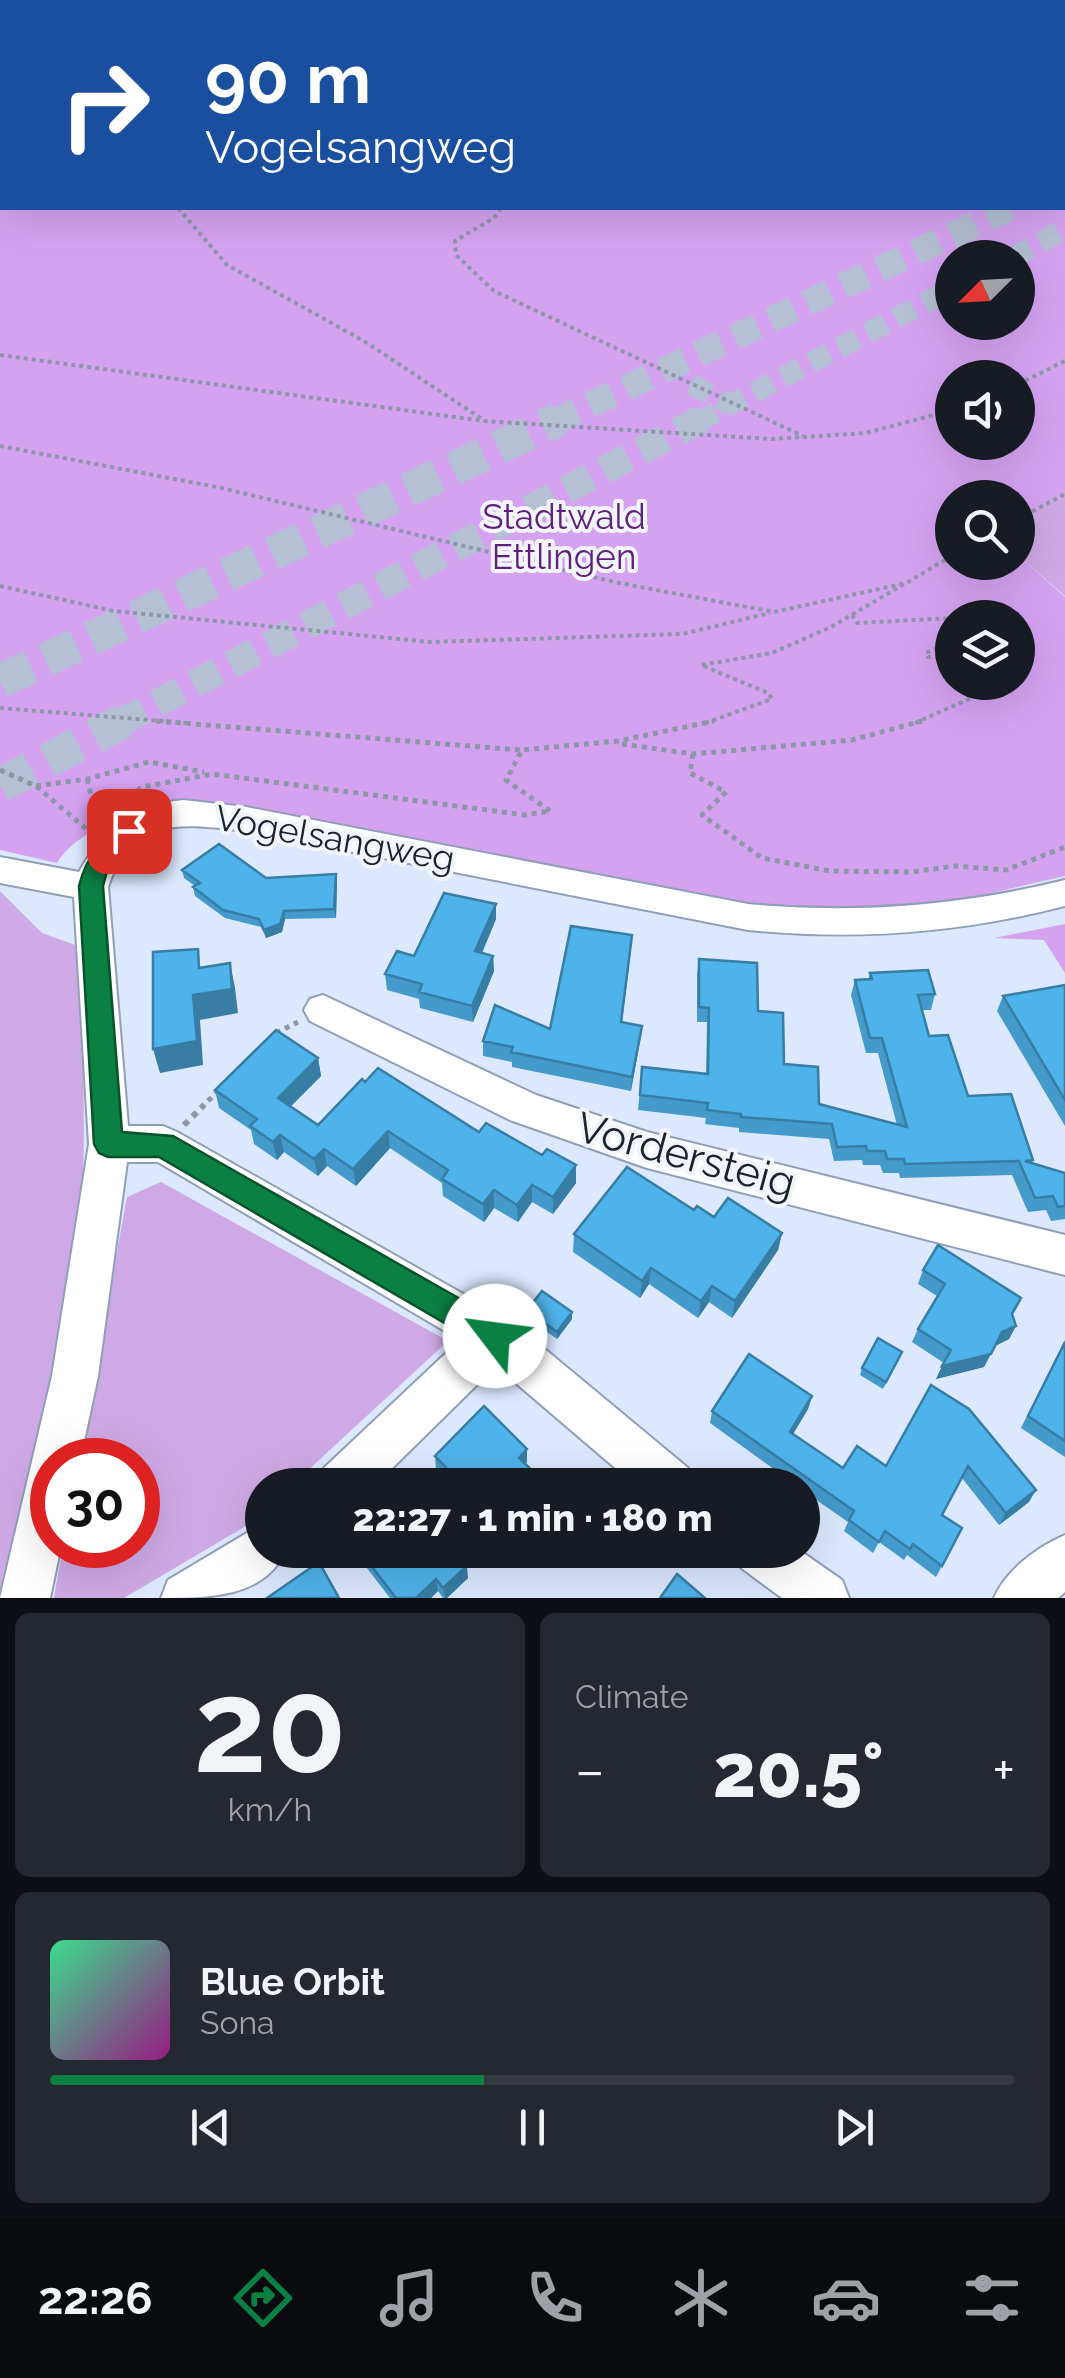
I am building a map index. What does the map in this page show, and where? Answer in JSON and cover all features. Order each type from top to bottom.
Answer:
[{"type":"street","name":"Vogelsangweg","points":[[91,886],[97,864],[129,831],[180,811],[260,822],[748,917],[814,924],[872,926],[947,920],[1065,893]]},
{"type":"street","points":[[0,870],[91,886],[108,1144],[75,1376],[61,1438]]},
{"type":"street","name":"Vordersteig","points":[[323,1010],[524,1108],[647,1150],[1065,1255]]},
{"type":"street","points":[[108,1144],[163,1144],[495,1336],[651,1468]]},
{"type":"street","points":[[359,1468],[495,1336]]},
{"type":"street","points":[[186,1598],[245,1560]]},
{"type":"street","points":[[1019,1598],[1065,1560]]},
{"type":"street","points":[[25,1598],[32,1568]]},
{"type":"street","points":[[783,1568],[824,1598]]},
{"type":"path","points":[[180,210],[227,264],[364,341],[484,420]]},
{"type":"path","points":[[500,210],[494,218],[454,241],[456,256],[494,291],[636,362],[806,437]]},
{"type":"path","points":[[0,355],[484,420],[771,439],[866,434],[935,415]]},
{"type":"path","points":[[1035,376],[1065,361]]},
{"type":"path","points":[[0,446],[217,487],[619,583],[774,612]]},
{"type":"path","points":[[1035,510],[1065,494]]},
{"type":"path","points":[[0,708],[522,750],[618,744],[736,715],[772,699],[768,693],[702,666],[707,661],[772,653],[852,615],[935,566]]},
{"type":"path","points":[[0,586],[114,611],[430,642],[682,634],[906,583]]},
{"type":"path","points":[[852,615],[857,623],[935,619]]},
{"type":"path","points":[[618,744],[692,754],[852,740],[921,721],[967,700]]},
{"type":"path","points":[[36,786],[87,779],[149,762],[212,774],[525,815],[550,811],[506,780],[522,750]]},
{"type":"path","points":[[692,754],[690,774],[726,792],[702,815],[762,858],[830,870],[910,872],[955,866],[1006,870],[1065,847]]},
{"type":"path","points":[[0,770],[36,786],[89,831]]},
{"type":"path","points":[[89,831],[128,791],[163,780],[212,774]]},
{"type":"path","points":[[87,779],[92,799],[89,831]]},
{"type":"path","points":[[264,1046],[276,1033],[323,1010]]},
{"type":"path","points":[[201,1107],[226,1082]]},
{"type":"shaded area","points":[[1065,496],[1065,596],[1035,570],[1035,509]]},
{"type":"shaded area","points":[[0,891],[42,933],[78,946],[84,1109],[76,1272],[36,1438],[30,1438],[30,1464],[0,1590]]},
{"type":"shaded area","points":[[161,1182],[448,1341],[310,1468],[245,1468],[245,1527],[124,1598],[54,1598],[59,1568],[160,1568],[160,1438],[83,1438],[127,1197]]},
{"type":"green space","name":"Stadtwald Ettlingen","points":[[0,210],[1065,210],[1065,496],[1035,509],[1035,480],[935,480],[935,580],[1035,580],[1035,570],[1065,597],[1065,876],[883,918],[778,912],[229,804],[190,803],[157,804],[126,812],[64,853],[57,863],[0,850]]},
{"type":"green space","points":[[1065,924],[1065,973],[1044,940],[994,938]]},
{"type":"building","points":[[219,844],[266,878],[336,874],[334,909],[284,911],[280,924],[264,930],[259,919],[223,910],[193,887],[200,883],[182,870]]},
{"type":"building","points":[[444,893],[496,904],[475,951],[493,956],[472,1006],[419,992],[422,984],[385,974],[397,951],[414,956]]},
{"type":"building","points":[[571,926],[632,935],[621,1022],[642,1026],[632,1077],[511,1052],[513,1047],[483,1041],[495,1005],[550,1029]]},
{"type":"building","points":[[198,949],[199,968],[230,963],[232,989],[193,995],[197,1041],[153,1049],[153,952]]},
{"type":"building","points":[[699,959],[757,963],[758,1011],[783,1013],[784,1064],[818,1067],[819,1104],[907,1127],[882,1038],[870,1038],[855,980],[872,979],[870,973],[928,970],[935,994],[918,995],[929,1036],[948,1035],[968,1096],[1011,1094],[1033,1160],[1025,1161],[1065,1173],[1065,1206],[1058,1207],[1053,1196],[1035,1198],[1019,1161],[905,1164],[904,1159],[887,1159],[885,1151],[867,1151],[866,1146],[837,1147],[832,1124],[741,1117],[707,1110],[708,1103],[640,1095],[642,1067],[708,1074],[709,1008],[699,1007]]},
{"type":"building","points":[[1065,985],[1065,1100],[1003,996]]},
{"type":"building","points":[[276,1030],[318,1058],[278,1098],[318,1125],[362,1079],[365,1082],[378,1068],[479,1132],[486,1123],[542,1155],[547,1149],[576,1165],[553,1197],[532,1185],[517,1205],[494,1190],[483,1204],[442,1179],[448,1170],[388,1131],[353,1169],[324,1149],[314,1159],[280,1135],[273,1142],[250,1126],[257,1119],[215,1090]]},
{"type":"building","points":[[627,1167],[694,1210],[697,1206],[714,1217],[728,1198],[782,1233],[735,1301],[712,1286],[701,1301],[651,1268],[642,1281],[574,1234]]},
{"type":"building","points":[[938,1245],[1021,1298],[1012,1314],[1016,1326],[1002,1332],[991,1354],[942,1366],[951,1350],[918,1329],[945,1284],[923,1270]]},
{"type":"building","points":[[542,1291],[572,1312],[557,1332],[527,1310]]},
{"type":"building","points":[[878,1338],[902,1352],[886,1382],[862,1368]]},
{"type":"building","points":[[1065,1342],[1065,1441],[1028,1416]]},
{"type":"building","points":[[749,1354],[812,1396],[790,1432],[843,1468],[857,1446],[886,1466],[931,1385],[969,1409],[1036,1490],[1006,1513],[968,1466],[942,1515],[962,1528],[942,1566],[913,1544],[910,1549],[885,1531],[879,1542],[849,1520],[854,1511],[820,1487],[820,1468],[793,1468],[712,1411]]},
{"type":"building","points":[[484,1406],[527,1449],[519,1458],[529,1468],[447,1468],[435,1456]]},
{"type":"building","points":[[310,1568],[322,1568],[339,1598],[267,1598]]},
{"type":"building","points":[[373,1568],[465,1568],[443,1588],[436,1579],[416,1598],[396,1598]]},
{"type":"building","points":[[677,1574],[705,1598],[660,1598]]},
{"type":"tunnel","points":[[553,422],[1006,210]]},
{"type":"tunnel","points":[[1035,245],[1065,229]]},
{"type":"tunnel","points":[[730,405],[935,298]]},
{"type":"tunnel","points":[[691,384],[730,405]]},
{"type":"tunnel","points":[[697,422],[730,405]]},
{"type":"tunnel","points":[[0,681],[559,419]]},
{"type":"tunnel","points":[[119,723],[702,419]]},
{"type":"tunnel","points":[[0,785],[124,721]]},
{"type":"route","points":[[129,831],[97,864],[91,886],[108,1144],[163,1144],[495,1336]]}]
